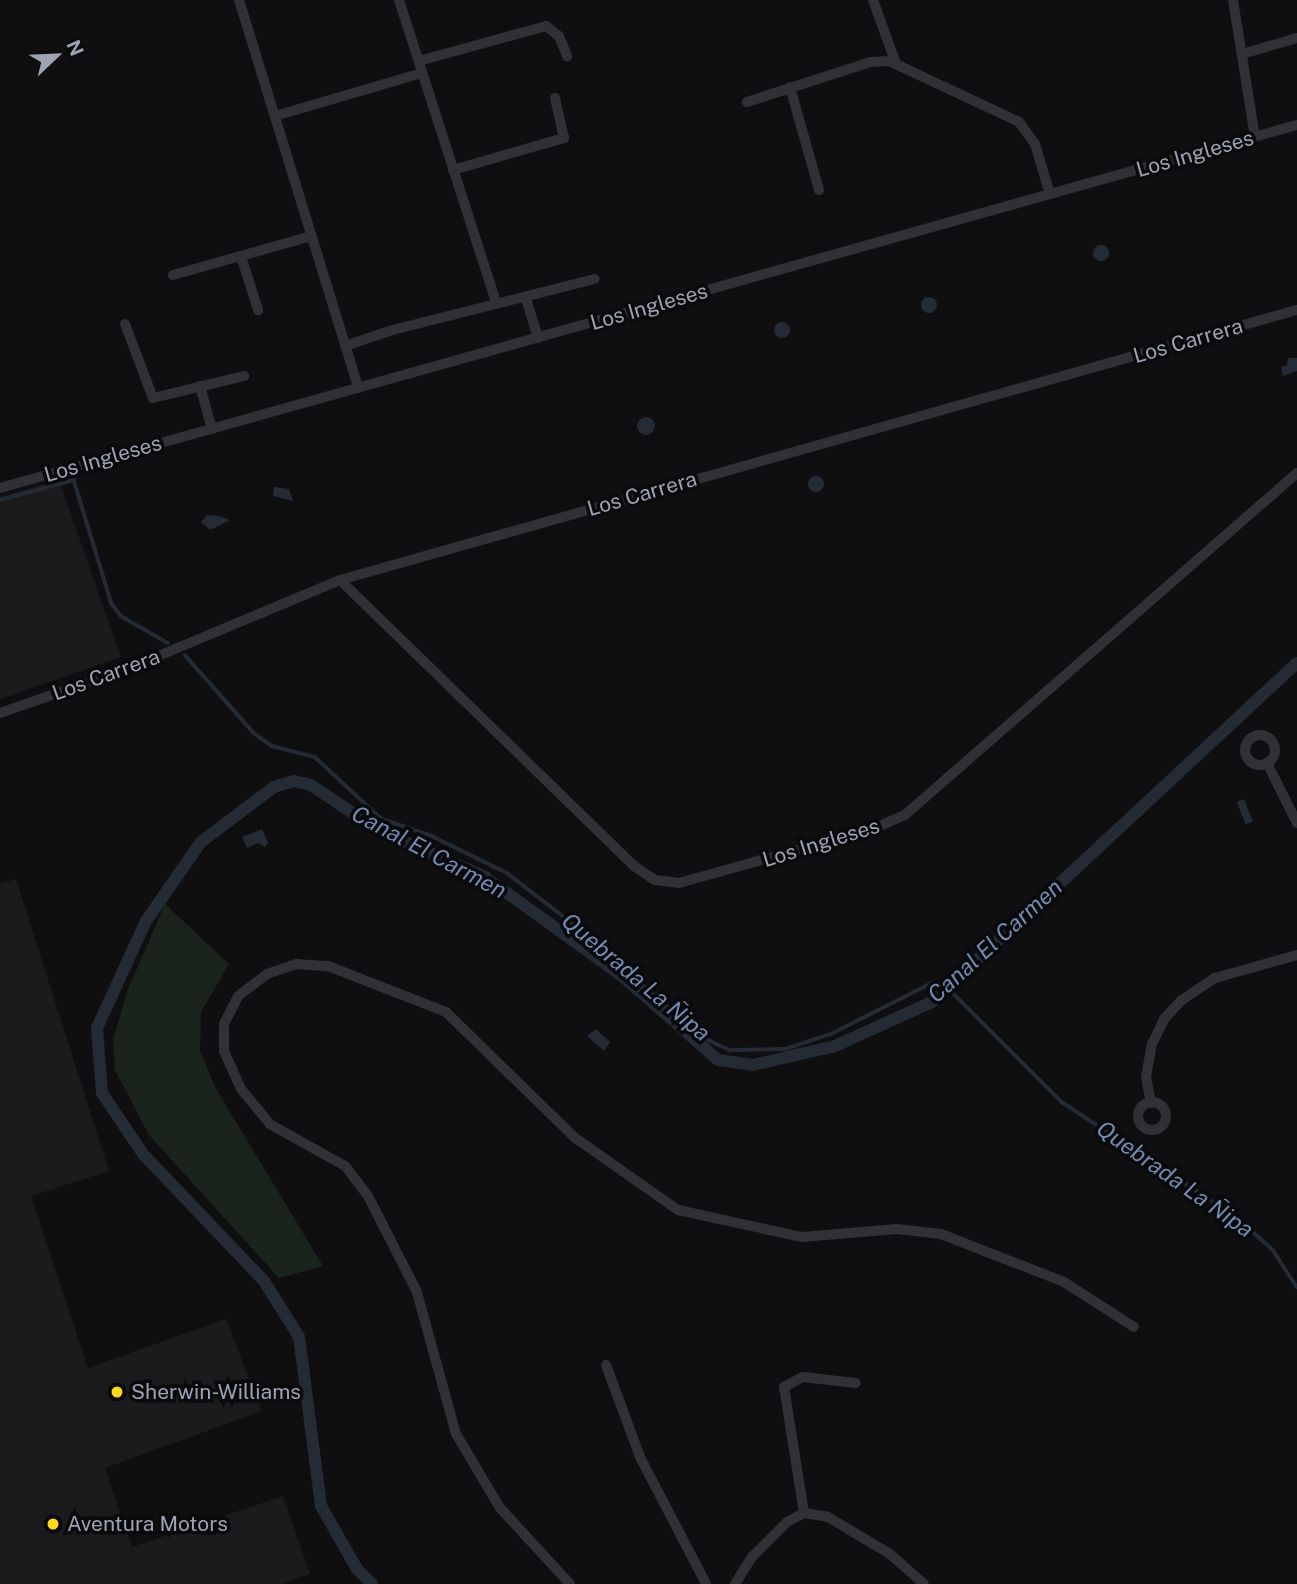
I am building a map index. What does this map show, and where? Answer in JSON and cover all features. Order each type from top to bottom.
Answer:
[{"type":"street","points":[[239,0],[358,388]]},
{"type":"street","points":[[399,0],[496,303]]},
{"type":"street","points":[[873,0],[896,64]]},
{"type":"street","points":[[1233,0],[1255,137]]},
{"type":"street","points":[[419,61],[546,26],[559,36],[567,56]]},
{"type":"street","points":[[1242,54],[1297,38]]},
{"type":"street","points":[[747,102],[870,62],[896,64],[1019,122],[1035,144],[1050,194]]},
{"type":"street","points":[[275,116],[422,73]]},
{"type":"street","points":[[790,87],[819,190]]},
{"type":"street","points":[[453,170],[564,138],[555,98]]},
{"type":"street","name":"Los Ingleses","points":[[0,488],[1297,125]]},
{"type":"street","points":[[173,275],[312,236]]},
{"type":"street","points":[[241,256],[258,310]]},
{"type":"street","points":[[345,346],[496,303],[526,298],[595,279]]},
{"type":"street","points":[[526,298],[538,338]]},
{"type":"street","name":"Los Carrera","points":[[0,713],[132,667],[340,580],[1297,310]]},
{"type":"street","points":[[125,324],[153,398],[244,376]]},
{"type":"street","points":[[200,386],[212,429]]},
{"type":"street","name":"Los Ingleses","points":[[340,580],[640,872],[655,880],[679,883],[873,829],[905,814],[1297,473]]},
{"type":"street","points":[[1267,763],[1297,823]]},
{"type":"street","points":[[1150,1103],[1146,1077],[1148,1056],[1159,1029],[1176,1005],[1214,978],[1297,956]]},
{"type":"street","points":[[570,1584],[500,1508],[456,1434],[417,1292],[362,1188],[345,1167],[270,1124],[241,1089],[224,1052],[224,1024],[238,996],[267,974],[296,964],[328,966],[446,1012],[574,1137],[678,1210],[802,1237],[889,1229],[941,1234],[1064,1282],[1134,1327]]},
{"type":"street","points":[[606,1366],[653,1485],[706,1584]]},
{"type":"street","points":[[804,1513],[784,1387],[803,1377],[856,1382]]},
{"type":"street","points":[[735,1584],[761,1549],[787,1522],[804,1513],[828,1517],[890,1554],[923,1584]]},
{"type":"shaded area","points":[[1101,245],[1107,247],[1107,259],[1101,261],[1095,259],[1093,253],[1095,247]]},
{"type":"shaded area","points":[[929,297],[935,299],[935,311],[929,313],[923,311],[921,305],[923,299]]},
{"type":"shaded area","points":[[782,322],[788,324],[788,336],[782,338],[776,336],[774,330],[776,324]]},
{"type":"shaded area","points":[[1288,358],[1297,358],[1297,371],[1283,376],[1281,367],[1287,365]]},
{"type":"shaded area","points":[[646,417],[652,420],[655,426],[652,432],[646,435],[640,432],[637,426],[640,420]]},
{"type":"shaded area","points":[[816,476],[822,478],[822,490],[816,492],[810,490],[808,484],[810,478]]},
{"type":"shaded area","points":[[59,480],[121,657],[0,699],[0,497]]},
{"type":"shaded area","points":[[274,487],[289,489],[293,501],[273,496]]},
{"type":"shaded area","points":[[207,515],[230,520],[210,530],[201,522]]},
{"type":"shaded area","points":[[1244,799],[1253,821],[1246,824],[1237,802]]},
{"type":"shaded area","points":[[262,829],[268,843],[265,847],[258,843],[247,848],[242,837]]},
{"type":"shaded area","points":[[16,879],[109,1171],[31,1196],[88,1368],[226,1319],[262,1411],[105,1468],[132,1547],[283,1496],[310,1574],[281,1584],[0,1584],[0,884]]},
{"type":"shaded area","points":[[165,904],[229,964],[201,1012],[200,1051],[216,1089],[323,1266],[279,1278],[149,1135],[115,1070],[113,1040],[127,992]]},
{"type":"shaded area","points":[[596,1029],[610,1042],[604,1051],[587,1036]]},
{"type":"waterway","name":"Quebrada La Ñipa","points":[[0,500],[74,480],[112,604],[121,616],[168,643]]},
{"type":"waterway","name":"Quebrada La Ñipa","points":[[185,655],[254,733],[272,746],[315,757],[382,819],[432,836],[507,873],[572,923],[704,1038],[730,1050],[785,1049],[831,1034],[932,983],[949,989],[1062,1102],[1240,1220],[1273,1250],[1297,1287]]},
{"type":"waterway","name":"Canal El Carmen","points":[[372,1584],[357,1569],[321,1506],[299,1337],[264,1281],[143,1154],[102,1093],[97,1028],[146,921],[201,842],[274,787],[294,781],[311,785],[378,830],[485,877],[621,975],[718,1060],[753,1065],[835,1046],[932,1002],[1297,663]]},
{"type":"place","name":"Sherwin-Williams","points":[[117,1392]]},
{"type":"place","name":"Aventura Motors","points":[[53,1524]]}]
